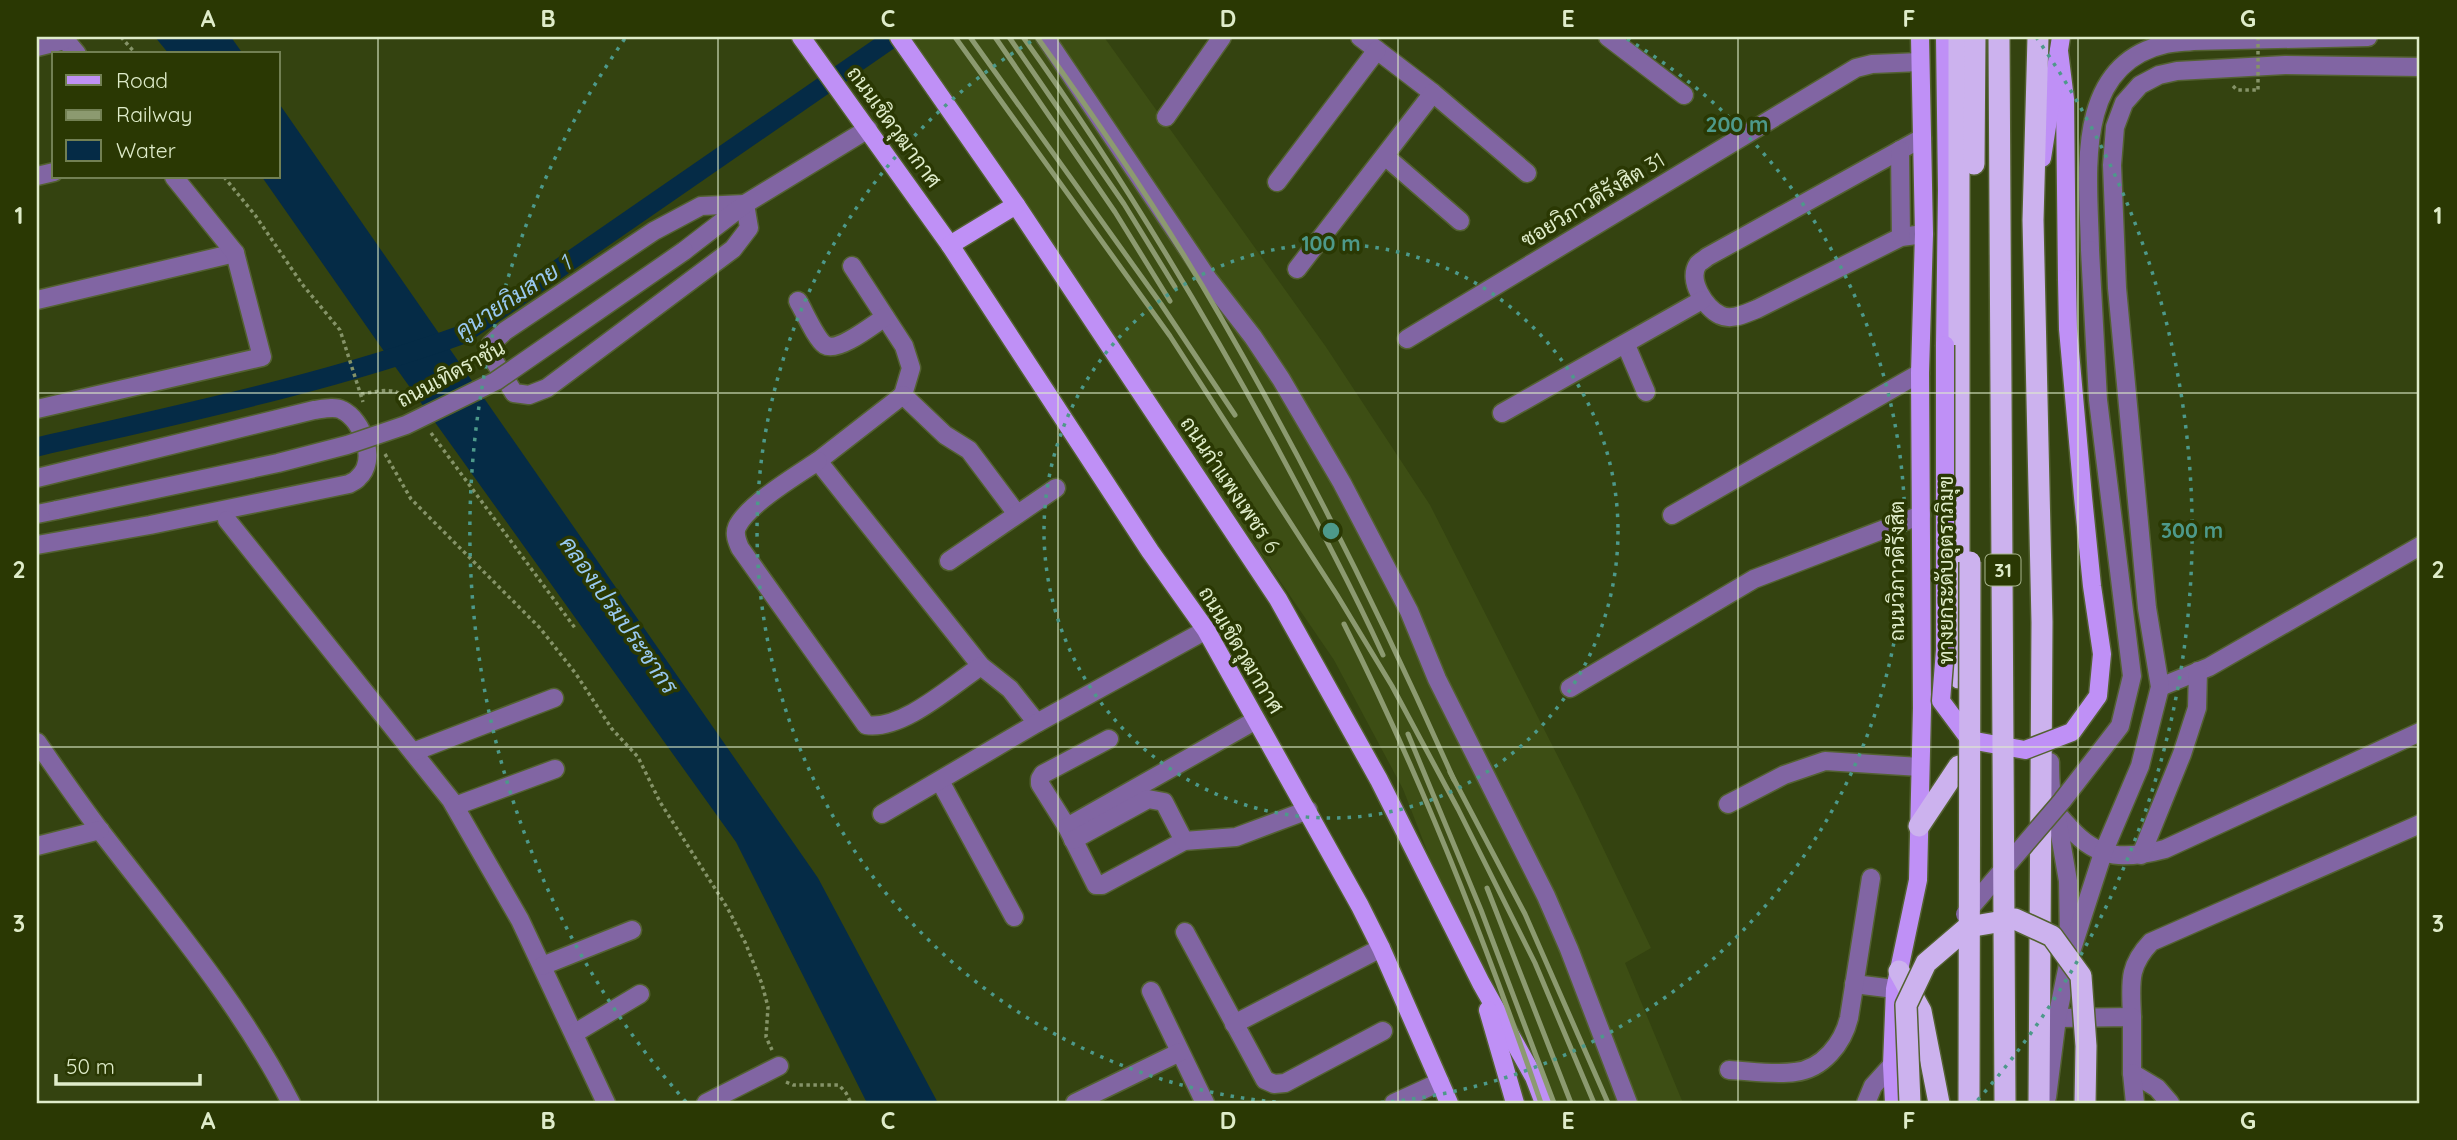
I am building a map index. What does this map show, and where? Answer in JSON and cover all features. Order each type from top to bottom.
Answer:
[{"type":"highway","name":"31","points":[[1959,37],[1959,1103]]},
{"type":"highway","name":"ทางยกระดับอุตราภิมุข","points":[[1969,1103],[1969,700],[1975,37]]},
{"type":"highway","name":"31","points":[[1999,37],[2004,1103]]},
{"type":"highway","name":"31","points":[[2038,37],[2033,220],[2042,622],[2039,1103]]},
{"type":"highway","points":[[1919,826],[1959,766]]},
{"type":"highway","points":[[1910,1103],[1906,1005],[1926,963],[1968,927],[2015,919],[2052,936],[2081,976],[2086,1046],[2085,1103]]},
{"type":"highway","points":[[1897,980],[1921,1011],[1939,1103]]},
{"type":"main road","name":"ถนนเชิดวุฒากาศ","points":[[801,37],[950,244],[1150,551],[1206,630],[1308,810],[1381,948],[1449,1103]]},
{"type":"main road","name":"ถนนกำแพงเพชร 6","points":[[899,37],[1016,205],[1278,599],[1379,780],[1480,984],[1534,1077],[1544,1103]]},
{"type":"main road","name":"ถนนวิภาวดีรังสิต","points":[[1894,1103],[1892,1065],[1897,980],[1918,880],[1920,373],[1924,234],[1920,37]]},
{"type":"main road","points":[[1945,37],[1945,650],[1941,701],[1970,740],[2025,750],[2072,732],[2098,696],[2102,654],[2092,586],[2068,329],[2065,99],[2060,44]]},
{"type":"main road","name":"31","points":[[2033,220],[2060,44]]},
{"type":"main road","points":[[950,244],[1016,205]]},
{"type":"main road","name":"ถนนกำแพงเพชร 6","points":[[1480,984],[1515,1103]]},
{"type":"street","points":[[1045,37],[1208,279],[1253,337],[1281,379],[1342,483],[1409,611],[1437,679],[1546,897],[1569,949],[1628,1103]]},
{"type":"street","points":[[1166,117],[1222,37]]},
{"type":"street","points":[[1360,37],[1433,93],[1527,173]]},
{"type":"street","points":[[1608,37],[1684,94]]},
{"type":"street","points":[[1926,963],[1987,887],[2062,801],[2120,726],[2132,676],[2098,400],[2090,250],[2090,130],[2096,107],[2119,70],[2138,55],[2165,44],[2368,37]]},
{"type":"street","points":[[2285,65],[2286,40]]},
{"type":"street","points":[[37,47],[68,44]]},
{"type":"street","points":[[1277,182],[1377,50]]},
{"type":"street","name":"ซอยวิภาวดีรังสิต 31","points":[[1407,339],[1856,68],[1872,64],[1920,62]]},
{"type":"street","points":[[2046,1103],[2057,1018],[2070,955],[2103,853],[2140,766],[2160,687],[2147,608],[2118,288],[2112,165],[2115,127],[2123,103],[2140,85],[2159,75],[2177,71],[2285,65],[2420,67]]},
{"type":"street","points":[[2396,67],[2420,76]]},
{"type":"street","points":[[1297,269],[1433,93]]},
{"type":"street","name":"ถนนเทิดราชัน","points":[[37,514],[278,463],[406,425],[496,381],[684,251],[745,204],[868,129]]},
{"type":"street","points":[[1922,138],[1707,257],[1698,265],[1695,276],[1702,300],[1720,316],[1734,317],[1757,309],[1901,237],[1924,234]]},
{"type":"street","points":[[1900,150],[1901,237]]},
{"type":"street","points":[[1385,156],[1460,222]]},
{"type":"street","points":[[37,410],[262,357],[235,253],[175,178]]},
{"type":"street","points":[[745,204],[749,228],[733,249],[547,388],[529,395],[514,393],[493,359],[491,344],[505,331],[666,225],[701,206],[745,204]]},
{"type":"street","points":[[37,300],[235,253]]},
{"type":"street","points":[[852,266],[904,346],[911,368],[903,395],[752,509],[736,529],[736,540],[866,725],[879,727],[905,718],[981,666]]},
{"type":"street","points":[[1502,413],[1702,300]]},
{"type":"street","points":[[798,301],[820,339],[825,345],[833,347],[846,342],[885,317]]},
{"type":"street","points":[[1626,345],[1646,392]]},
{"type":"street","points":[[1672,516],[1920,373]]},
{"type":"street","points":[[903,395],[946,435],[969,450],[1017,514]]},
{"type":"street","points":[[37,478],[314,410],[340,408],[356,420],[362,431],[368,459],[360,477],[349,484],[37,545]]},
{"type":"street","points":[[818,461],[981,666],[1010,689],[1037,723]]},
{"type":"street","points":[[949,561],[1056,488]]},
{"type":"street","points":[[1570,688],[1754,579],[1921,515]]},
{"type":"street","points":[[227,520],[455,806],[520,920],[606,1103]]},
{"type":"street","points":[[2160,687],[2198,671],[2420,546]]},
{"type":"street","points":[[2042,622],[2050,777],[2068,881],[2070,955]]},
{"type":"street","points":[[882,814],[1037,723],[1206,630]]},
{"type":"street","points":[[2141,855],[2182,754],[2197,708],[2198,671]]},
{"type":"street","points":[[413,752],[554,698]]},
{"type":"street","points":[[1070,834],[1256,720]]},
{"type":"street","points":[[2056,812],[2081,840],[2103,853],[2125,857],[2141,855],[2165,849],[2420,732]]},
{"type":"street","points":[[1109,739],[1044,774],[1040,779],[1040,784],[1096,885],[1102,885],[1184,841],[1236,837],[1308,810]]},
{"type":"street","points":[[37,742],[100,830],[193,951],[270,1062],[291,1103]]},
{"type":"street","points":[[1728,804],[1784,775],[1825,761],[1920,767]]},
{"type":"street","points":[[455,806],[555,769]]},
{"type":"street","points":[[940,781],[1014,917]]},
{"type":"street","points":[[1070,834],[1148,799],[1164,802],[1184,841]]},
{"type":"street","points":[[2135,1103],[2131,973],[2139,955],[2151,942],[2420,824]]},
{"type":"street","points":[[37,846],[100,830]]},
{"type":"street","points":[[1729,1070],[1796,1073],[1829,1056],[1845,1033],[1871,878]]},
{"type":"street","points":[[542,966],[632,930]]},
{"type":"street","points":[[1185,932],[1265,1080],[1274,1084],[1285,1083],[1382,1031]]},
{"type":"street","points":[[1234,1024],[1381,948]]},
{"type":"street","points":[[1854,984],[1897,980]]},
{"type":"street","points":[[1151,991],[1205,1103]]},
{"type":"street","points":[[575,1033],[640,994]]},
{"type":"street","points":[[2057,1018],[2132,1017]]},
{"type":"street","points":[[1075,1103],[1180,1052]]},
{"type":"street","points":[[1866,1103],[1873,1086],[1892,1065]]},
{"type":"street","points":[[706,1103],[779,1066]]},
{"type":"street","points":[[2132,1073],[2157,1088],[2170,1103]]},
{"type":"street","points":[[1394,1103],[1440,1082]]},
{"type":"path","points":[[121,37],[134,52]]},
{"type":"path","points":[[2258,37],[2258,90]]},
{"type":"path","points":[[225,178],[255,215],[302,284],[340,330],[364,404]]},
{"type":"path","points":[[361,394],[392,389],[407,398],[414,409]]},
{"type":"path","points":[[429,431],[575,628]]},
{"type":"path","points":[[381,444],[411,499],[540,628],[576,674],[612,729],[638,757],[660,802],[728,909],[745,942],[768,1007],[766,1037],[786,1082],[839,1086],[851,1103]]},
{"type":"shaded area","points":[[908,37],[1104,37],[1326,347],[1430,505],[1578,796],[1651,948],[1625,963],[1683,1103],[1525,1103],[1403,789],[1334,660]]},
{"type":"water","points":[[155,37],[231,37],[242,52],[167,52]]},
{"type":"water","name":"คลองเปรมประชากร","points":[[280,105],[818,878],[938,1103],[867,1103],[736,842],[263,178],[280,178]]},
{"type":"waterway","name":"คูนายกิมสาย 1","points":[[37,447],[306,383],[464,334],[894,37]]},
{"type":"railway","points":[[955,37],[1170,336],[1337,595],[1392,686],[1458,809],[1535,963],[1594,1103]]},
{"type":"railway","points":[[970,37],[1161,304],[1235,415]]},
{"type":"railway","points":[[995,37],[1115,212],[1170,301]]},
{"type":"railway","points":[[1009,37],[1124,204],[1175,287]]},
{"type":"railway","points":[[1023,37],[1122,183],[1214,335],[1315,518],[1383,655]]},
{"type":"railway","points":[[1037,37],[1155,209],[1252,373],[1343,545],[1454,780]]},
{"type":"railway","points":[[1344,624],[1400,740],[1451,860],[1541,1103]]},
{"type":"railway","points":[[1408,734],[1481,910],[1554,1103]]},
{"type":"railway","points":[[1450,772],[1525,914],[1608,1103]]},
{"type":"railway","points":[[1487,888],[1571,1103]]}]
